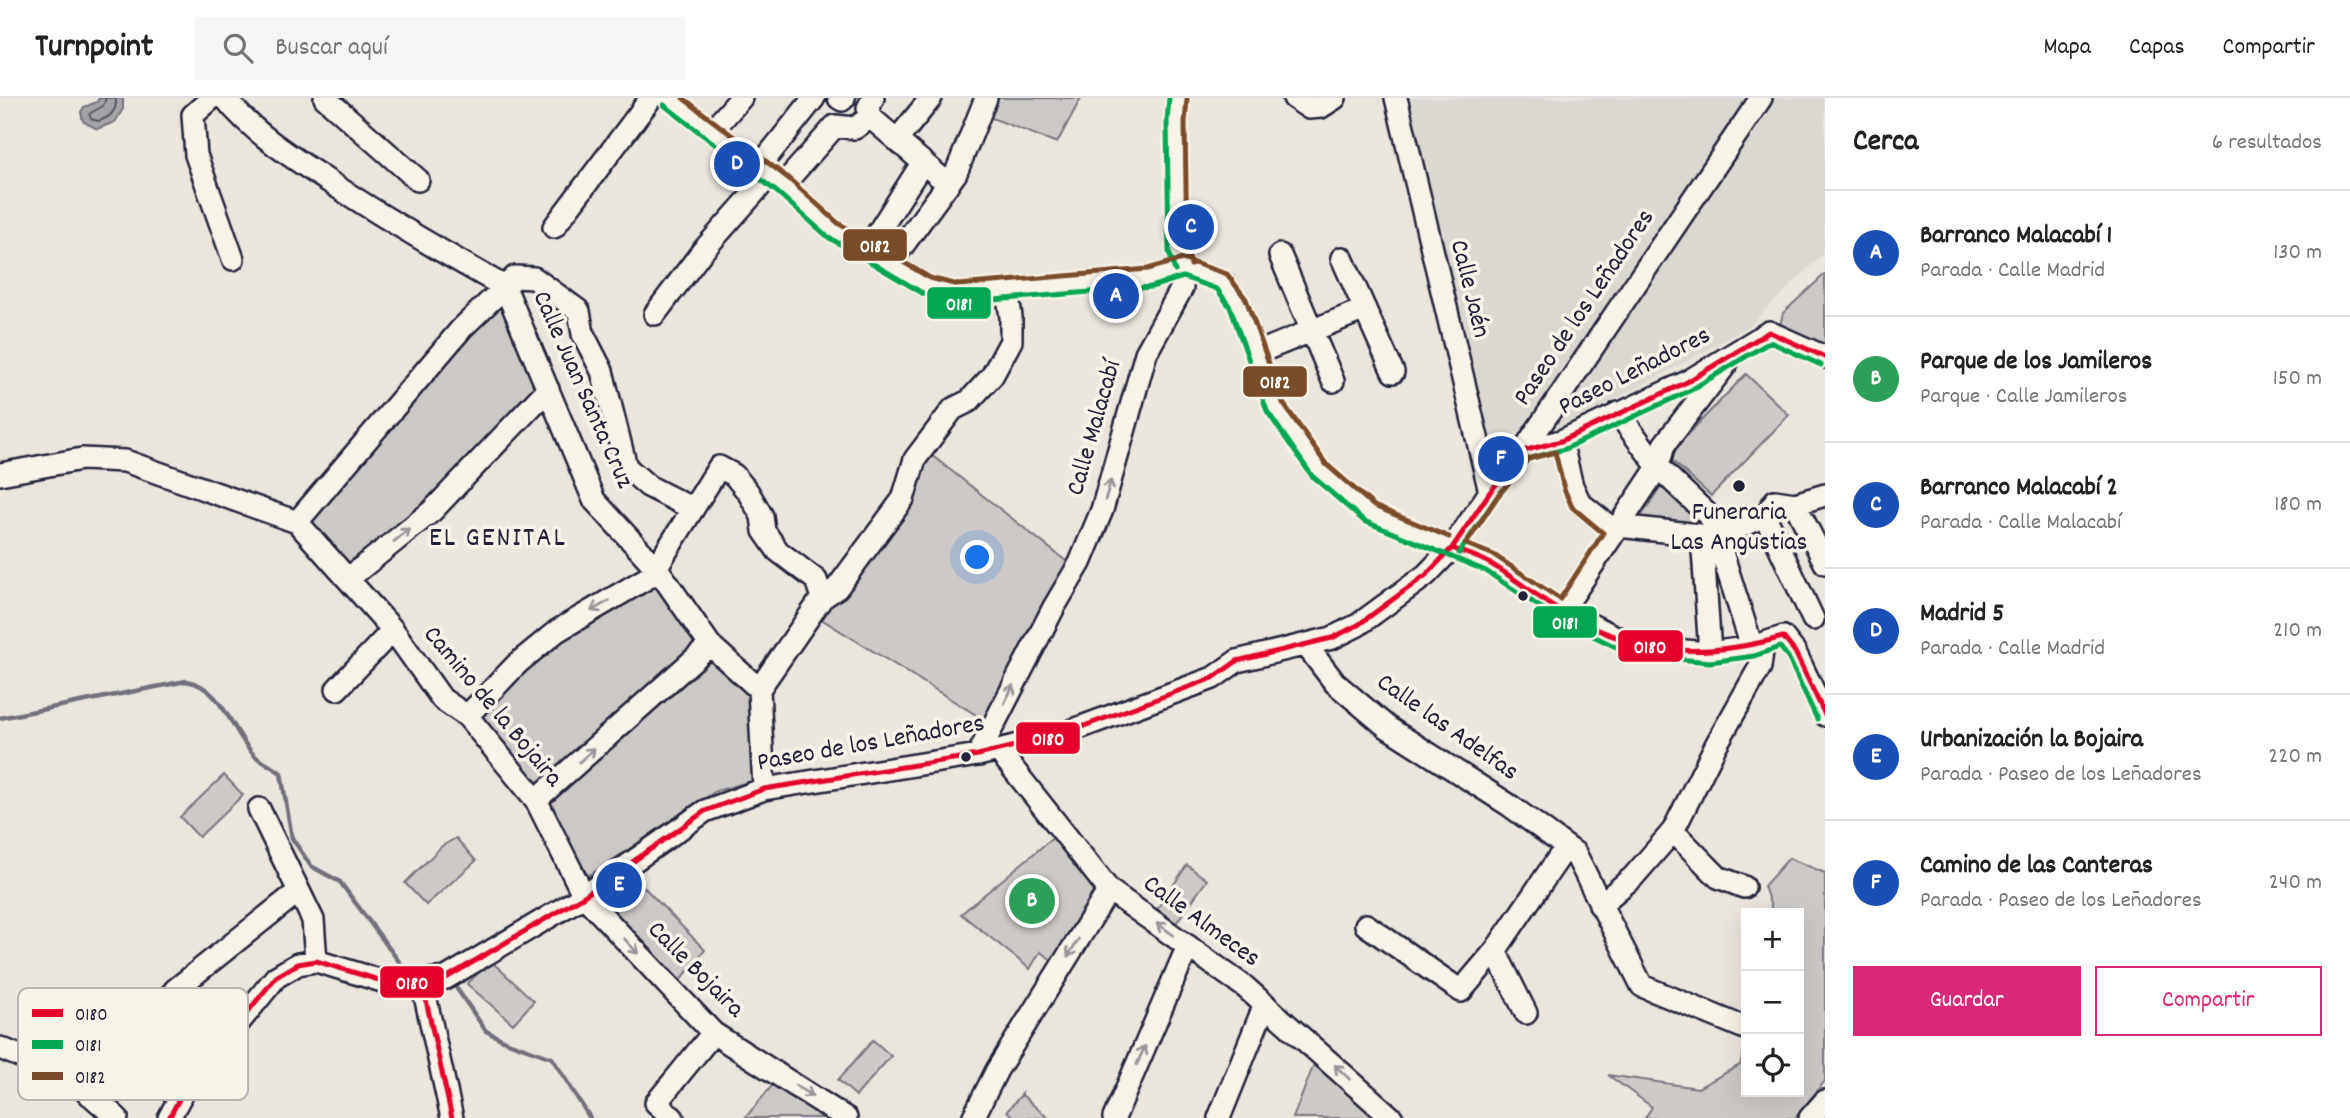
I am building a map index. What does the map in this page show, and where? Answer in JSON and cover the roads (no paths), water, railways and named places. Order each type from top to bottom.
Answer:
[{"type":"street","points":[[212,98],[193,115],[196,155],[233,259]]},
{"type":"street","points":[[225,98],[280,149],[374,211],[505,287],[515,277],[534,278],[579,311],[583,334],[602,371],[626,467],[648,486],[693,509]]},
{"type":"street","points":[[325,98],[418,180]]},
{"type":"street","points":[[554,227],[652,98]]},
{"type":"street","points":[[669,98],[771,175],[833,230],[927,286],[957,294],[1150,278],[1183,268],[1223,282],[1238,303],[1275,407],[1319,470],[1369,514],[1490,563],[1562,611],[1619,639],[1648,648],[1710,653],[1766,643],[1819,616],[1765,516]]},
{"type":"street","points":[[712,131],[741,98]]},
{"type":"street","points":[[771,175],[814,98]]},
{"type":"street","points":[[890,263],[956,173],[986,98]]},
{"type":"street","name":"Calle Malacabí","points":[[978,755],[1054,607],[1080,563],[1102,510],[1146,353],[1182,288],[1183,268],[1178,252],[1178,98]]},
{"type":"street","points":[[1294,98],[1309,108],[1321,107],[1335,98]]},
{"type":"street","name":"Calle Jaén","points":[[1396,98],[1490,492]]},
{"type":"street","name":"Paseo de los Leñadores","points":[[316,961],[392,984],[446,978],[584,896],[705,811],[764,789],[978,755],[1060,735],[1213,678],[1237,661],[1332,638],[1358,625],[1426,575],[1452,548],[1490,492],[1523,451],[1761,98]]},
{"type":"street","points":[[897,140],[922,101]]},
{"type":"street","points":[[655,314],[701,253],[771,175],[835,126],[855,128],[872,107],[897,140],[948,184]]},
{"type":"street","points":[[867,250],[923,162]]},
{"type":"street","points":[[1280,255],[1333,381]]},
{"type":"street","points":[[1342,258],[1393,372]]},
{"type":"street","name":"Calle Juan Santa Cruz","points":[[297,522],[462,328],[505,287],[594,500],[657,569],[710,645],[758,690]]},
{"type":"street","points":[[764,789],[758,690],[822,598],[838,588],[903,499],[915,459],[953,409],[969,401],[992,376],[1011,341],[1007,290]]},
{"type":"street","points":[[1257,353],[1365,310]]},
{"type":"street","name":"Paseo Leñadores","points":[[1523,451],[1561,442],[1687,382],[1769,332],[1825,357]]},
{"type":"street","points":[[1562,611],[1659,461],[1664,445],[1736,351]]},
{"type":"street","points":[[349,578],[432,510],[548,389]]},
{"type":"street","points":[[1600,905],[1633,877],[1673,831],[1716,745],[1760,667],[1766,643],[1721,533],[1618,413]]},
{"type":"street","points":[[1561,442],[1572,486],[1580,503],[1617,529],[1721,533],[1765,516],[1775,501],[1795,504],[1825,495]]},
{"type":"street","name":"Camino de la Bojaira","points":[[0,474],[82,460],[125,461],[297,522],[393,630],[442,699],[467,716],[536,800],[584,896]]},
{"type":"street","points":[[467,716],[518,663],[556,631],[657,569],[719,467],[734,475],[748,492],[762,516],[764,531],[778,551],[816,580],[822,598]]},
{"type":"street","points":[[1795,504],[1825,563]]},
{"type":"street","points":[[1710,653],[1721,533]]},
{"type":"street","name":"Camino de la Bojaira","points":[[337,690],[393,630]]},
{"type":"street","points":[[1766,643],[1795,652],[1825,715]]},
{"type":"street","points":[[536,800],[710,645]]},
{"type":"street","name":"Calle las Adelfas","points":[[1306,645],[1335,683],[1387,727],[1509,805],[1575,853],[1642,986],[1741,1026]]},
{"type":"street","name":"Calle Almeces","points":[[999,751],[1109,890],[1265,1004],[1392,1118]]},
{"type":"street","points":[[248,1011],[276,977],[298,964],[316,961],[313,920],[259,809]]},
{"type":"street","points":[[1673,831],[1718,877],[1744,887]]},
{"type":"street","points":[[1366,925],[1461,991],[1495,951],[1566,847]]},
{"type":"street","points":[[973,1118],[997,1070],[1109,890]]},
{"type":"street","name":"Calle Bojaira","points":[[584,896],[713,1033],[846,1118]]},
{"type":"street","points":[[178,988],[290,898]]},
{"type":"street","points":[[1114,1118],[1188,946]]},
{"type":"street","points":[[1495,951],[1525,1013]]},
{"type":"street","points":[[422,982],[452,1118]]},
{"type":"street","points":[[1219,1118],[1265,1004]]},
{"type":"street","points":[[673,1118],[656,1103],[713,1033]]},
{"type":"street","points":[[0,1048],[18,1055]]},
{"type":"street","points":[[96,1100],[117,1118]]},
{"type":"street","points":[[169,1118],[179,1100]]},
{"type":"street","points":[[1810,1118],[1825,1101]]},
{"type":"water","points":[[99,98],[123,98],[123,109],[115,122],[97,129],[83,121],[81,112],[84,107],[97,102]]},
{"type":"waterway","points":[[0,718],[186,681],[209,691],[254,755],[281,773],[292,838],[311,866],[340,882],[406,971]]},
{"type":"waterway","points":[[453,983],[486,1031],[552,1058],[590,1118]]},
{"type":"place","name":"Madrid 5","points":[[737,164]]},
{"type":"place","name":"Barranco Malacabí 2","points":[[1191,227]]},
{"type":"place","name":"Barranco Malacabí 1","points":[[1116,296]]},
{"type":"place","name":"Camino de las Canteras","points":[[1501,459]]},
{"type":"place","name":"Funeraria Las Angustias","points":[[1739,486]]},
{"type":"place","name":"Urbanización la Bojaira","points":[[619,885]]},
{"type":"place","name":"Parque de los Jamileros","points":[[1032,901]]},
{"type":"district","name":"EL GENITAL","points":[[498,540]]}]
